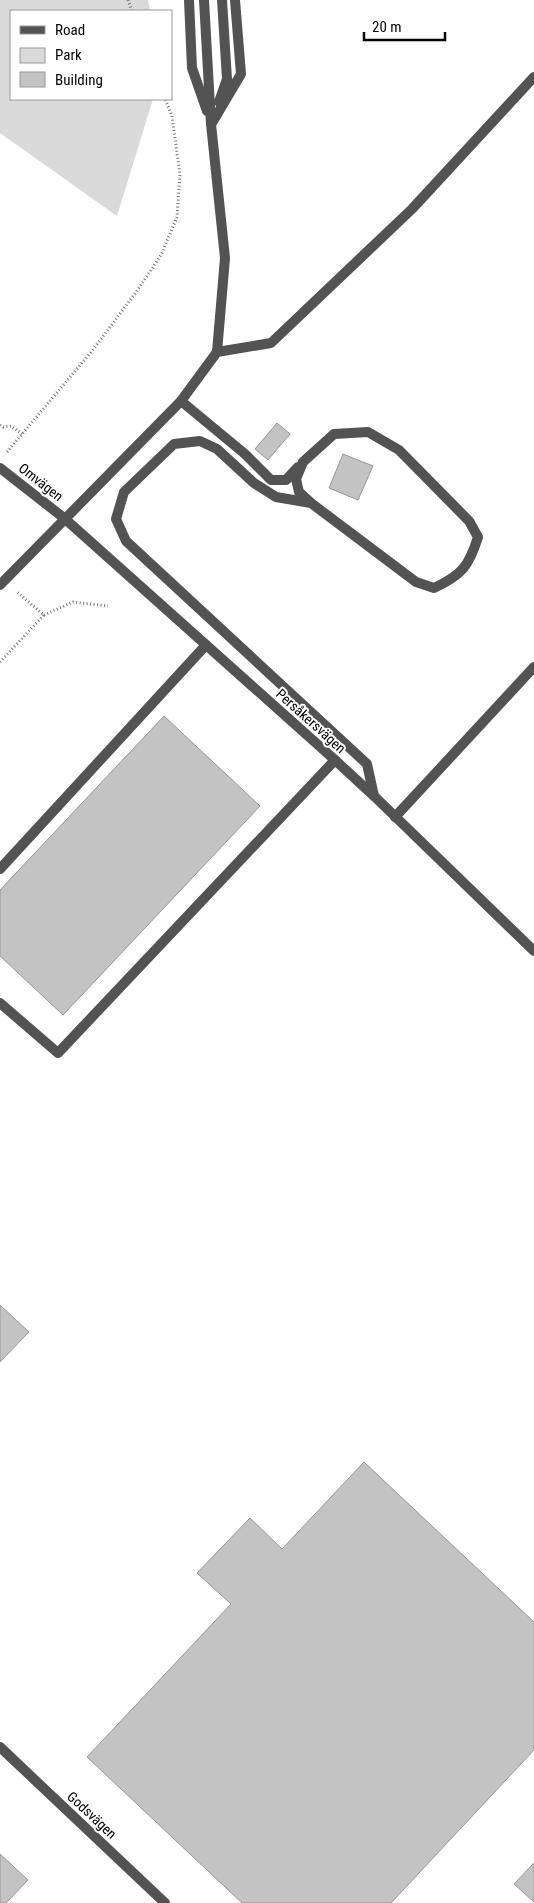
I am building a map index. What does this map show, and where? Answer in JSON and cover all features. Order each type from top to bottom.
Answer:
[{"type":"street","points":[[189,0],[192,68],[211,124]]},
{"type":"street","points":[[2,583],[181,401],[217,352],[225,258],[211,124],[204,0]]},
{"type":"street","points":[[211,124],[227,79],[222,0]]},
{"type":"street","points":[[211,124],[241,74],[235,0]]},
{"type":"street","points":[[217,352],[271,343],[412,209],[534,77]]},
{"type":"street","points":[[181,401],[244,454],[271,480],[286,480],[303,462],[334,434],[368,432],[399,450],[469,521],[478,537],[471,559],[452,580],[434,588],[416,582],[299,492],[296,478],[303,462]]},
{"type":"street","points":[[311,503],[276,497],[254,483],[217,449],[200,441],[174,444],[124,492],[116,519],[126,541],[367,764],[374,796]]},
{"type":"street","name":"Omvägen","points":[[0,468],[64,518]]},
{"type":"street","name":"Persåkersvägen","points":[[64,518],[335,760],[534,951]]},
{"type":"street","points":[[0,869],[206,645]]},
{"type":"street","points":[[395,817],[534,667]]},
{"type":"street","points":[[0,1003],[58,1053],[335,760]]},
{"type":"street","name":"Godsvägen","points":[[0,1747],[165,1903]]},
{"type":"path","points":[[6,454],[92,351],[137,291],[161,255],[177,217],[180,175],[172,116],[165,100]]},
{"type":"path","points":[[0,425],[3,427],[11,426],[22,434]]},
{"type":"path","points":[[2,583],[44,615]]},
{"type":"path","points":[[0,662],[44,615],[73,602],[108,606]]},
{"type":"green space","points":[[0,0],[148,0],[150,10],[10,10],[10,100],[153,100],[117,216],[0,133]]},
{"type":"building","points":[[277,423],[290,434],[268,460],[255,449]]},
{"type":"building","points":[[343,454],[373,466],[358,500],[329,488]]},
{"type":"building","points":[[164,716],[260,806],[63,1015],[0,956],[0,890]]},
{"type":"building","points":[[0,1305],[29,1332],[0,1362]]},
{"type":"building","points":[[364,1462],[534,1622],[534,1750],[391,1903],[242,1903],[87,1757],[231,1604],[197,1573],[250,1518],[282,1549]]},
{"type":"building","points":[[0,1854],[28,1880],[6,1903],[0,1903]]},
{"type":"building","points":[[534,1863],[534,1902],[514,1884]]}]
